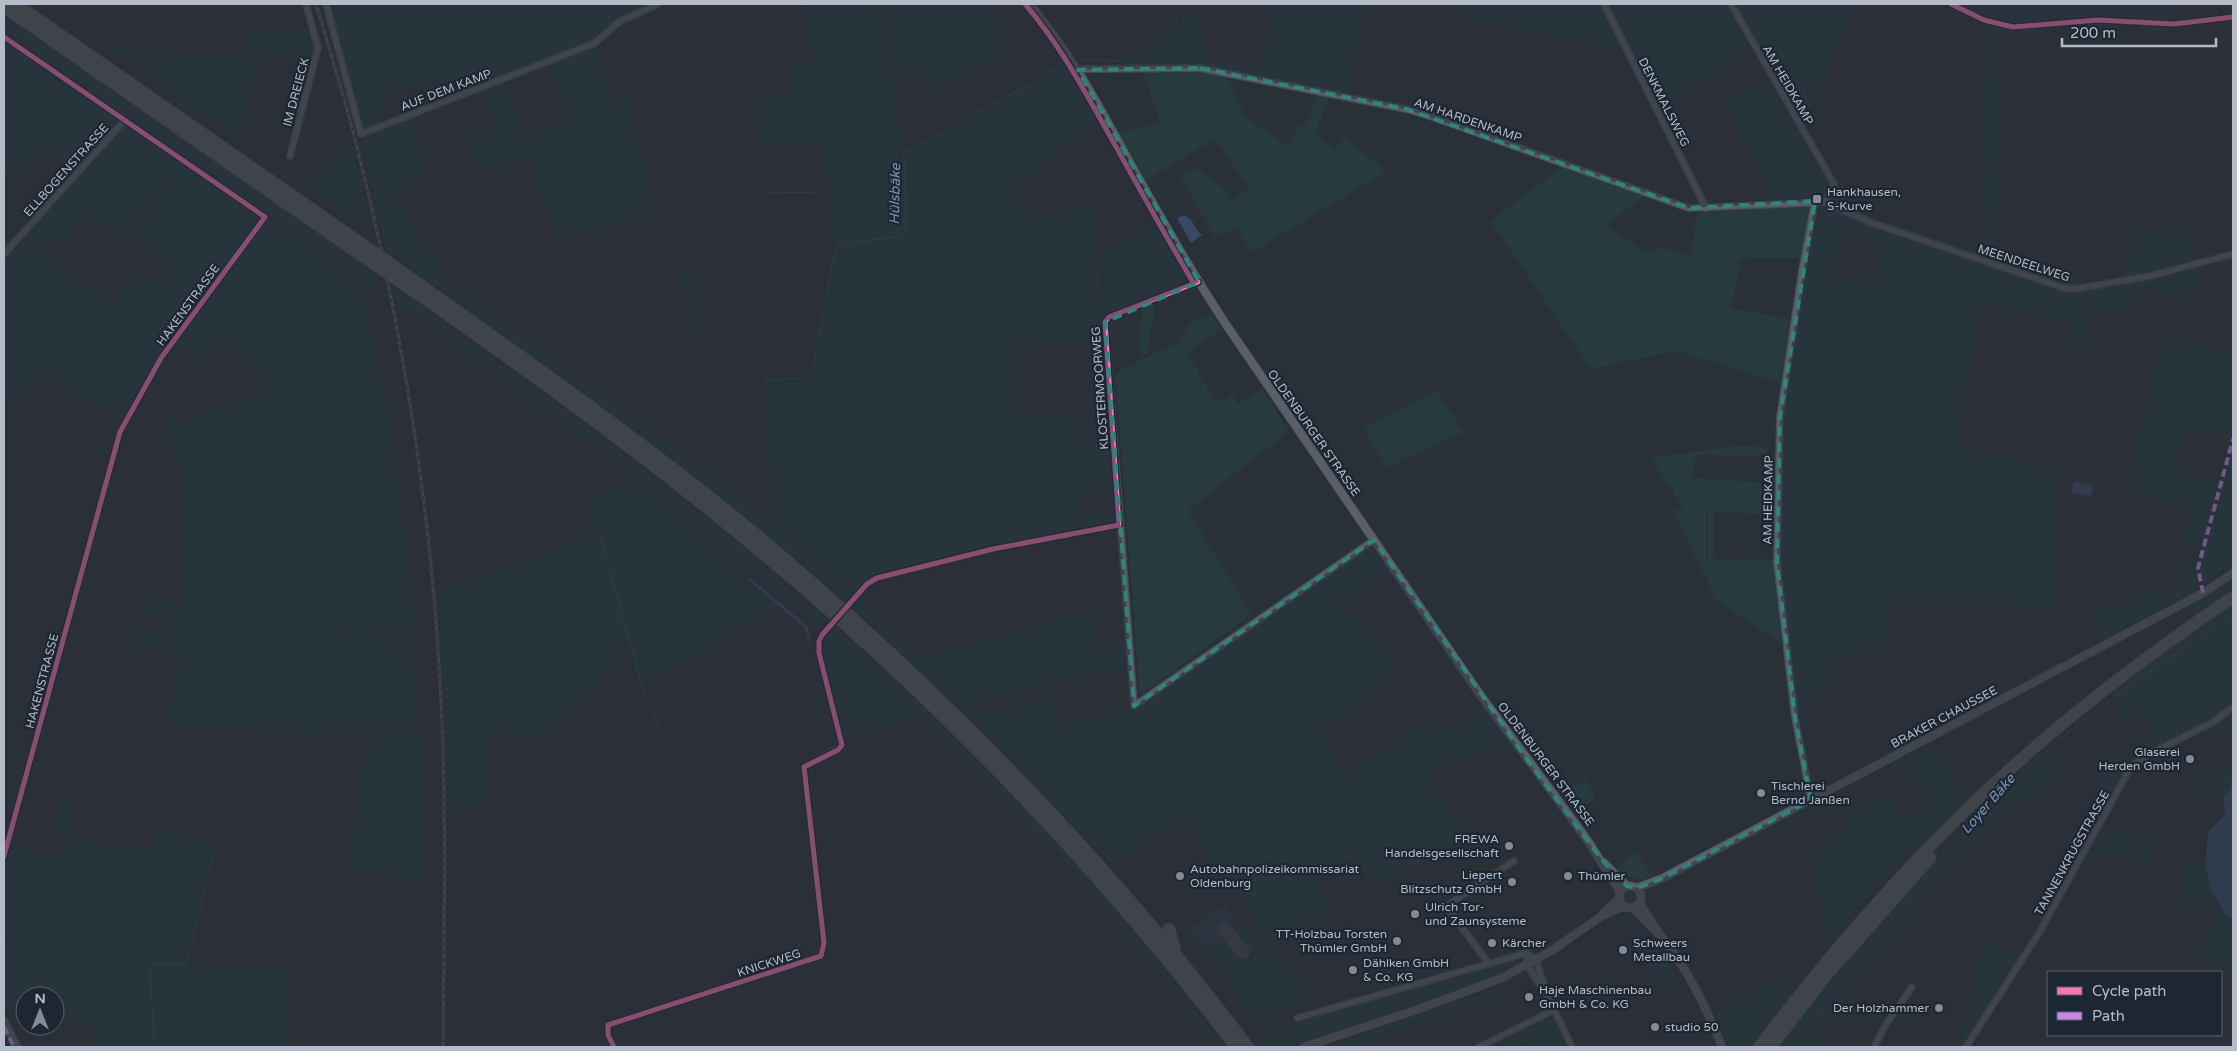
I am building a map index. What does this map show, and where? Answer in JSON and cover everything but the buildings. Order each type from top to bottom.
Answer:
[{"type":"highway","points":[[16,4],[413,286],[655,467],[751,543],[826,607],[846,619],[941,699],[1095,861],[1179,958],[1248,1047]]},
{"type":"highway","points":[[4,7],[352,243]]},
{"type":"highway","points":[[413,286],[552,378],[646,448],[757,536],[839,606],[846,619],[1072,849],[1130,916],[1236,1047]]},
{"type":"highway","points":[[1759,1047],[1816,973],[1886,894],[1958,819],[2077,713],[2140,663],[2233,597]]},
{"type":"highway","points":[[1771,1047],[1837,963],[2000,780]]},
{"type":"highway","points":[[1095,861],[1116,871]]},
{"type":"highway","points":[[1169,929],[1179,958]]},
{"type":"street","name":"IM DREIECK","points":[[290,156],[318,48],[306,4]]},
{"type":"street","name":"AUF DEM KAMP","points":[[326,4],[361,134],[595,43],[619,22],[658,4]]},
{"type":"street","name":"OLDENBURGER STRASSE","points":[[1029,4],[1054,33],[1078,70],[1198,282],[1481,696],[1602,860],[1627,886]]},
{"type":"street","name":"DENKMALSWEG","points":[[1604,4],[1706,208]]},
{"type":"street","name":"AM HEIDKAMP","points":[[1730,4],[1834,184],[1825,202]]},
{"type":"street","points":[[1951,4],[1984,20],[2013,26],[2098,20],[2174,24],[2233,17]]},
{"type":"street","name":"HAKENSTRASSE","points":[[4,37],[265,217],[161,358],[120,432],[4,856]]},
{"type":"street","name":"AM HARDENKAMP","points":[[1078,70],[1200,68],[1406,109],[1689,208],[1815,201]]},
{"type":"street","name":"ELLBOGENSTRASSE","points":[[4,254],[124,121]]},
{"type":"street","name":"AM HEIDKAMP","points":[[1812,800],[1795,717],[1777,563],[1780,417],[1802,271],[1815,201]]},
{"type":"street","name":"MEENDEELWEG","points":[[1815,201],[1825,202],[1872,223],[2064,288],[2075,289],[2150,276],[2233,254]]},
{"type":"street","name":"KLOSTERMOORWEG","points":[[1198,282],[1109,317],[1105,322],[1134,706],[1374,540]]},
{"type":"street","name":"BRAKER CHAUSSEE","points":[[1633,908],[1640,896],[1663,878],[2203,593],[2233,573]]},
{"type":"street","name":"TANNENKRUGSTRASSE","points":[[1966,1047],[2039,933],[2128,772],[2135,763],[2212,722],[2233,707]]},
{"type":"street","name":"KNICKWEG","points":[[614,1047],[608,1035],[608,1025],[821,956],[824,943],[804,767],[841,748]]},
{"type":"street","name":"OLDENBURGER STRASSE","points":[[1602,860],[1624,906]]},
{"type":"street","points":[[1489,964],[1446,906],[1514,861]]},
{"type":"street","points":[[1600,917],[1627,886],[1640,896],[1659,934],[1689,976],[1722,1047]]},
{"type":"street","points":[[1304,1047],[1466,992],[1528,965],[1600,917],[1624,906],[1633,908],[1650,928],[1659,934]]},
{"type":"street","points":[[1298,1018],[1526,953]]},
{"type":"street","points":[[1526,953],[1536,960],[1548,997],[1572,1047]]},
{"type":"street","points":[[1526,953],[1528,965],[1548,997]]},
{"type":"street","points":[[1874,1047],[1885,1026],[1912,987]]},
{"type":"street","points":[[1479,1047],[1554,1010]]},
{"type":"street","points":[[4,1021],[18,1047]]},
{"type":"highlighted area","points":[[1200,68],[1406,109],[1689,208],[1815,201],[1780,417],[1777,563],[1795,717],[1811,800],[1663,878],[1637,888],[1627,886],[1602,860],[1528,761],[1374,540],[1134,706],[1105,322],[1199,282],[1078,70]]},
{"type":"shaded area","points":[[1224,905],[1237,921],[1205,947],[1190,929],[1218,907],[1220,909]]},
{"type":"green space","points":[[325,4],[658,4],[619,22],[595,43],[613,100],[628,97],[659,217],[557,236],[529,156],[478,172],[471,147],[471,135],[496,127],[482,87],[504,78],[524,137],[568,119],[550,62],[586,46],[459,94],[454,76],[392,90],[381,126],[416,113],[417,143],[423,168],[394,190],[447,279],[774,519],[764,380],[796,378],[813,370],[835,248],[823,145],[759,147],[755,98],[793,96],[792,64],[812,63],[807,4],[856,4],[856,13],[891,14],[888,60],[892,61],[903,147],[906,151],[1066,62],[1097,115],[1013,192],[1037,218],[1095,202],[1104,339],[1020,346],[1021,416],[1109,410],[1109,415],[1083,418],[1074,424],[1076,446],[1111,442],[1114,491],[1081,493],[1083,516],[1115,513],[1116,521],[1070,534],[1067,521],[1069,536],[1039,542],[1051,514],[1037,540],[994,547],[893,570],[866,579],[857,589],[776,522],[783,532],[853,592],[846,601],[749,519],[625,422],[386,250],[361,134],[323,7]]},
{"type":"green space","points":[[896,4],[982,4],[1010,45],[951,83],[930,85],[892,61]]},
{"type":"green space","points":[[1272,4],[1366,4],[1352,95],[1205,66],[1226,74],[1242,109],[1241,112],[1261,129],[1262,126],[1289,147],[1300,123],[1305,126],[1318,94],[1330,96],[1315,133],[1335,149],[1346,137],[1386,172],[1251,253],[1236,227],[1215,238],[1180,176],[1195,168],[1224,188],[1230,200],[1249,189],[1215,139],[1145,181],[1118,133],[1160,121],[1141,68],[1121,64],[1194,13],[1203,12],[1206,60],[1263,69]]},
{"type":"green space","points":[[1467,4],[1725,4],[1751,52],[1722,68],[1712,78],[1657,105],[1631,52],[1465,18]]},
{"type":"green space","points":[[1733,4],[1855,4],[1813,108],[1793,107]]},
{"type":"green space","points":[[1942,4],[2174,4],[2166,23],[2168,32],[2113,25],[2001,34],[1997,257],[2068,279],[2091,283],[2119,280],[2135,229],[2186,225],[2191,227],[2194,233],[2193,264],[2209,264],[2183,300],[2145,286],[2131,315],[2090,306],[2081,353],[2065,348],[2072,324],[1983,301],[1957,445],[2059,472],[2058,605],[1886,606],[1889,651],[1842,657],[1836,670],[1835,693],[1799,708],[1780,564],[1784,419],[1805,273],[1821,210],[1839,179],[1851,200],[1881,221],[1979,251],[1988,28]],"holes":[[[1854,225],[1886,250],[1873,285],[1826,276]]]},
{"type":"green space","points":[[4,16],[172,130],[378,276],[378,287],[366,281],[344,263],[230,188],[59,69],[4,28]]},
{"type":"green space","points":[[250,27],[316,29],[321,47],[318,48],[314,60],[264,56],[238,137],[111,47],[249,55]]},
{"type":"green space","points":[[4,40],[359,282],[370,315],[375,353],[394,439],[415,612],[412,637],[327,636],[412,644],[421,733],[412,735],[296,733],[167,727],[182,654],[132,645],[136,628],[167,634],[170,618],[139,612],[144,592],[184,608],[185,478],[177,459],[159,440],[174,415],[190,426],[198,413],[228,405],[269,389],[229,333],[205,368],[172,344],[126,418],[43,373],[25,398],[4,396],[4,240],[10,246],[78,171],[50,145],[27,168],[15,154],[4,181]],"holes":[[[160,186],[165,188],[134,232],[150,243],[144,252],[168,271],[156,286],[139,273],[115,305],[40,252],[50,236],[60,245],[84,212],[123,240]]]},
{"type":"green space","points":[[1767,80],[1830,186],[1823,198],[1774,198],[1722,102]]},
{"type":"green space","points":[[353,146],[372,231],[305,185],[341,147]]},
{"type":"green space","points":[[1563,166],[1643,197],[1607,225],[1646,253],[1660,247],[1691,255],[1697,213],[1811,204],[1801,258],[1741,259],[1731,308],[1790,319],[1780,384],[1677,351],[1591,369],[1490,221]]},
{"type":"green space","points":[[1158,228],[1192,283],[1109,316],[1105,314],[1103,250]]},
{"type":"green space","points":[[702,269],[699,347],[696,348],[678,270]]},
{"type":"green space","points":[[392,286],[615,446],[723,531],[827,620],[819,628],[769,584],[665,499],[395,301]]},
{"type":"green space","points":[[1155,303],[1148,353],[1140,357],[1141,309]]},
{"type":"green space","points":[[1211,313],[1222,329],[1187,352],[1216,403],[1232,394],[1238,404],[1262,389],[1289,431],[1188,511],[1252,614],[1140,695],[1115,373],[1180,341],[1177,335],[1184,335],[1190,323]]},
{"type":"green space","points":[[2166,332],[2233,353],[2233,440],[2233,561],[2204,582],[2198,570],[2196,589],[2098,643],[2098,605],[2130,605],[2131,590],[2170,594],[2173,579],[2181,582],[2185,565],[2198,567],[2204,544],[2184,537],[2189,510],[2126,487]],"holes":[[[2186,426],[2233,440],[2221,484],[2175,470]]]},
{"type":"green space","points":[[1436,391],[1464,432],[1386,468],[1363,428]]},
{"type":"green space","points":[[1737,446],[1769,447],[1767,455],[1696,455],[1692,478],[1772,483],[1773,515],[1714,511],[1713,559],[1774,560],[1781,644],[1715,599],[1707,582],[1708,509],[1699,509],[1706,510],[1706,579],[1674,512],[1683,506],[1650,458]]},
{"type":"green space","points":[[630,480],[739,568],[746,579],[779,607],[639,685],[629,642],[550,737],[488,734],[487,806],[448,804],[440,627],[443,588],[597,534],[586,498]]},
{"type":"green space","points":[[1369,545],[1389,573],[1340,602],[1351,621],[1365,613],[1399,674],[1321,730],[1346,773],[1425,723],[1433,738],[1451,727],[1457,736],[1471,728],[1466,719],[1484,708],[1509,745],[1426,770],[1469,839],[1374,888],[1354,857],[1314,878],[1332,910],[1272,940],[1180,816],[1153,840],[1111,864],[979,725],[853,608],[863,597],[921,657],[1095,610],[1099,645],[1124,639],[1127,666],[1064,679],[971,704],[981,714],[1053,697],[1064,724],[1138,710]]},
{"type":"green space","points":[[2233,577],[2233,591],[2195,615],[2189,612],[2191,605]]},
{"type":"green space","points":[[2233,604],[2233,731],[2210,738],[2201,724],[2152,750],[2141,741],[2141,737],[2153,724],[2154,717],[2134,718],[2123,714],[2120,705],[2112,695],[2161,654]]},
{"type":"green space","points":[[835,626],[946,728],[1056,842],[1126,922],[1223,1047],[1217,1047],[1153,964],[1073,869],[921,720],[917,724],[912,719],[878,732],[844,736],[822,659],[822,646]]},
{"type":"green space","points":[[373,736],[423,739],[425,884],[347,866],[368,743]]},
{"type":"green space","points":[[2054,742],[1873,945],[1824,1005],[1794,1047],[1780,1047],[1836,972],[1897,902],[2025,765]]},
{"type":"green space","points":[[1928,747],[1972,796],[1895,864],[1827,941],[1811,850],[1849,826],[1849,813],[1882,795],[1901,819],[1927,801],[1912,769],[1900,774],[1891,764]]},
{"type":"green space","points":[[2050,755],[2066,769],[1997,825],[1930,894],[1848,991],[1853,996],[1822,1031],[1818,1047],[1799,1047],[1820,1017],[1889,934],[2019,786]]},
{"type":"green space","points":[[2119,755],[2128,772],[2111,803],[2089,772]]},
{"type":"green space","points":[[2217,762],[2233,765],[2231,788],[2223,797],[2187,783],[2217,772]]},
{"type":"green space","points":[[1586,780],[1596,798],[1576,812],[1563,793]]},
{"type":"green space","points":[[62,799],[75,805],[65,833],[53,829]]},
{"type":"green space","points":[[2106,827],[2148,837],[2153,841],[2152,861],[2088,856],[2101,831]]},
{"type":"green space","points":[[159,830],[216,841],[187,962],[292,967],[292,1047],[91,1047],[92,1026],[65,1019],[65,986],[15,986],[15,1005],[4,1002],[4,958],[10,938],[4,936],[4,856],[8,842],[58,857],[65,833],[106,845],[152,850]]},
{"type":"green space","points":[[1635,852],[1652,875],[1647,878],[1633,878],[1624,874],[1616,867]]},
{"type":"green space","points":[[2185,862],[2206,863],[2207,881],[2224,912],[2233,920],[2233,971],[2177,941]],"holes":[[[2208,891],[2222,910],[2200,948],[2179,938],[2187,910]]]},
{"type":"green space","points":[[1631,889],[1637,891],[1639,897],[1637,903],[1631,905],[1625,903],[1623,897],[1625,891]]},
{"type":"green space","points":[[1617,917],[1631,918],[1643,930],[1677,977],[1660,988]]},
{"type":"green space","points":[[1237,921],[1245,931],[1252,926],[1269,941],[1315,998],[1256,1017],[1186,933],[1190,929],[1205,947],[1224,932],[1242,954],[1242,960],[1249,963],[1253,960],[1253,954],[1250,951],[1245,951],[1227,929]]},
{"type":"green space","points":[[1986,940],[2019,959],[1962,1047],[1958,1047]]},
{"type":"green space","points":[[1505,962],[1509,966],[1499,975],[1283,1047],[1266,1047],[1268,1038],[1274,1031],[1380,996]]},
{"type":"green space","points":[[1783,973],[1796,989],[1751,1047],[1730,1047],[1717,1014]]},
{"type":"green space","points":[[1510,983],[1512,987],[1502,993],[1355,1047],[1324,1047]]},
{"type":"green space","points":[[1552,1018],[1567,1047],[1530,1047],[1525,1040],[1512,1047],[1508,1047],[1504,1040]]},
{"type":"water","points":[[1184,215],[1191,220],[1200,234],[1203,234],[1191,243],[1177,218]]},
{"type":"water","points":[[2074,481],[2091,485],[2093,488],[2092,496],[2071,492]]},
{"type":"water","points":[[750,578],[808,626],[811,641],[808,642],[804,627],[748,580]]},
{"type":"water","points":[[2233,764],[2233,920],[2224,912],[2213,893],[2207,876],[2206,859],[2208,831],[2225,814],[2223,797],[2231,788]]},
{"type":"waterway","name":"Hülsbäke","points":[[1079,60],[1122,61],[1193,4]]},
{"type":"waterway","name":"Hülsbäke","points":[[764,380],[799,378],[812,372],[835,249],[845,243],[898,237],[906,231],[904,154],[906,151],[1067,64]]},
{"type":"waterway","points":[[765,193],[828,192]]},
{"type":"waterway","points":[[600,535],[642,686],[668,749]]},
{"type":"waterway","name":"Loyer Bäke","points":[[1797,1047],[1826,1005],[1867,955],[2055,742],[2117,695],[2233,615]]},
{"type":"waterway","points":[[154,1047],[150,965],[186,965],[217,840]]},
{"type":"taxiway","points":[[1225,930],[1243,952]]},
{"type":"railway","points":[[316,4],[348,111],[373,213],[400,345],[421,479],[435,614],[444,772],[443,1047]]},
{"type":"marked path","points":[[2203,593],[2198,568],[2233,439]]},
{"type":"marked path","points":[[4,1027],[14,1047]]},
{"type":"cycle path","points":[[1025,4],[1051,37],[1073,72],[1194,284]]},
{"type":"cycle path","points":[[1951,4],[1984,20],[2013,27],[2098,20],[2174,24],[2233,17]]},
{"type":"cycle path","points":[[4,37],[265,217],[161,358],[120,432],[4,856]]},
{"type":"cycle path","points":[[614,1047],[608,1035],[608,1025],[821,956],[824,943],[804,767],[838,750],[842,745],[819,653],[819,641],[822,635],[867,584],[877,578],[993,549],[1119,525],[1105,322],[1109,317],[1198,282]]},
{"type":"place","name":"Hankhausen, S-Kurve","points":[[1817,199]]},
{"type":"place","name":"Glaserei Herden GmbH","points":[[2190,759]]},
{"type":"place","name":"Tischlerei Bernd Janßen","points":[[1761,793]]},
{"type":"place","name":"FREWA Handelsgesellschaft","points":[[1509,846]]},
{"type":"place","name":"Autobahnpolizeikommissariat Oldenburg","points":[[1180,876]]},
{"type":"place","name":"Thümler","points":[[1568,876]]},
{"type":"place","name":"Liepert Blitzschutz GmbH","points":[[1512,882]]},
{"type":"place","name":"Ulrich Tor- und Zaunsysteme","points":[[1415,914]]},
{"type":"place","name":"TT-Holzbau Torsten Thümler GmbH","points":[[1397,941]]},
{"type":"place","name":"Kärcher","points":[[1492,943]]},
{"type":"place","name":"Schweers Metallbau","points":[[1623,950]]},
{"type":"place","name":"Dählken GmbH & Co. KG","points":[[1353,970]]},
{"type":"place","name":"Haje Maschinenbau GmbH & Co. KG","points":[[1529,997]]},
{"type":"place","name":"Der Holzhammer","points":[[1939,1008]]},
{"type":"place","name":"studio 50","points":[[1655,1027]]}]
